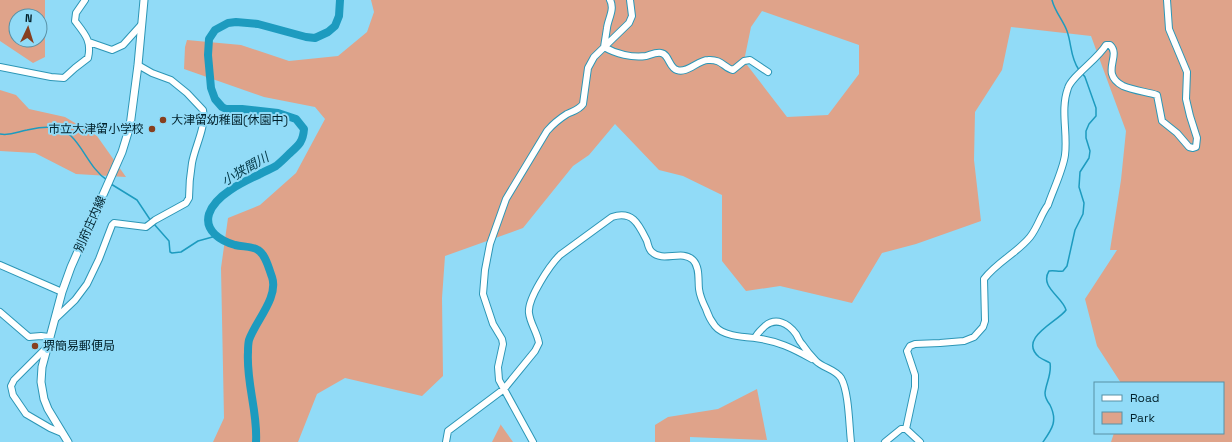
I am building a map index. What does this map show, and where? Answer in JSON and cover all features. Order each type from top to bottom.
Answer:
[{"type":"main road","name":"別府庄内線","points":[[68,442],[48,409],[42,391],[42,367],[62,292],[71,267],[122,152],[130,126],[138,65],[144,0]]},
{"type":"street","points":[[0,67],[51,77],[64,78],[88,58],[90,51],[89,42],[75,21],[76,13],[85,0]]},
{"type":"street","points":[[604,47],[611,12],[612,4],[610,0]]},
{"type":"street","points":[[533,442],[498,375],[502,350],[502,339],[493,324],[483,294],[490,244],[506,199],[513,185],[519,178],[547,131],[556,121],[566,114],[580,108],[583,104],[588,68],[594,57],[628,23],[632,16],[630,0]]},
{"type":"street","points":[[906,429],[915,387],[915,375],[906,351],[910,346],[915,344],[964,341],[974,337],[983,327],[985,321],[984,279],[1030,237],[1040,223],[1048,205],[1064,156],[1064,109],[1067,88],[1070,82],[1098,57],[1106,45],[1112,47],[1114,51],[1111,66],[1112,74],[1116,80],[1123,86],[1157,94],[1162,121],[1177,133],[1189,147],[1196,147],[1197,138],[1186,99],[1187,72],[1169,29],[1167,0]]},
{"type":"street","points":[[89,42],[112,50],[123,45],[141,25]]},
{"type":"street","points":[[604,47],[614,53],[633,56],[645,56],[660,52],[665,55],[674,69],[677,70],[683,70],[709,60],[721,62],[733,70],[747,60],[750,60],[768,72]]},
{"type":"street","points":[[55,319],[82,292],[99,259],[114,223],[146,227],[155,220],[186,203],[189,198],[192,163],[198,145],[204,115],[203,110],[187,92],[171,80],[152,73],[138,65]]},
{"type":"street","points":[[446,442],[448,431],[504,389],[538,347],[538,337],[528,309],[529,303],[547,271],[560,255],[612,217],[618,215],[626,216],[638,224],[651,252],[655,255],[684,255],[693,260],[698,272],[699,289],[702,301],[710,320],[716,327],[737,336],[773,341],[796,350],[832,370],[840,377],[845,388],[851,442]]},
{"type":"street","points":[[0,265],[62,292]]},
{"type":"street","points":[[0,312],[29,337],[41,336],[49,338]]},
{"type":"street","points":[[755,338],[757,333],[769,322],[775,321],[785,323],[796,334],[801,344],[817,362]]},
{"type":"street","points":[[47,346],[14,380],[12,390],[28,416],[62,434]]},
{"type":"street","points":[[885,442],[901,429],[906,429],[920,442]]},
{"type":"green space","points":[[0,0],[45,0],[45,8],[8,8],[8,46],[0,41]]},
{"type":"green space","points":[[371,0],[1232,0],[1232,442],[1111,442],[1114,434],[1224,434],[1224,382],[1120,382],[1097,346],[1085,299],[1117,250],[1110,250],[1121,180],[1126,131],[1091,36],[1011,27],[1002,70],[975,112],[974,160],[981,221],[916,244],[882,253],[852,303],[780,286],[746,291],[722,261],[722,195],[683,176],[659,170],[615,124],[589,155],[573,166],[523,228],[445,256],[442,298],[443,376],[422,396],[345,378],[317,394],[298,442],[213,442],[224,418],[221,268],[228,218],[260,205],[296,173],[325,119],[315,107],[264,97],[184,69],[185,47],[187,40],[241,45],[289,61],[338,56],[367,32],[374,12]],"holes":[[[762,11],[859,45],[859,74],[828,115],[787,117],[744,61],[751,27]]]},
{"type":"green space","points":[[10,48],[45,48],[45,57],[33,63]]},
{"type":"green space","points":[[0,90],[16,95],[29,109],[65,117],[97,136],[126,177],[76,174],[35,153],[0,151]]},
{"type":"green space","points":[[757,389],[767,440],[690,437],[690,442],[655,442],[655,425],[668,417],[718,409]]},
{"type":"green space","points":[[501,425],[513,442],[492,442]]},
{"type":"waterway","name":"小狭間川","points":[[256,442],[255,420],[248,364],[248,344],[272,293],[272,277],[261,252],[253,248],[238,246],[219,238],[211,230],[208,220],[212,207],[223,195],[281,162],[300,143],[303,137],[304,129],[296,119],[278,113],[242,109],[226,109],[222,107],[215,99],[211,88],[208,55],[209,39],[215,30],[228,23],[236,22],[258,24],[315,38],[328,32],[335,26],[339,16],[340,0]]},
{"type":"waterway","points":[[1052,0],[1067,31],[1073,56],[1079,70]]},
{"type":"waterway","points":[[1043,442],[1049,433],[1054,420],[1054,416],[1045,395],[1050,371],[1050,363],[1039,357],[1034,350],[1033,343],[1042,330],[1066,310],[1064,305],[1049,287],[1047,277],[1049,271],[1063,271],[1067,266],[1075,230],[1083,214],[1084,203],[1079,187],[1080,172],[1089,158],[1090,151],[1086,138],[1086,131],[1089,124],[1096,116],[1096,108],[1085,77],[1082,73]]},
{"type":"waterway","points":[[0,134],[10,134],[42,127],[61,129],[69,134],[93,166],[107,180]]},
{"type":"waterway","points":[[111,184],[137,200],[151,221]]},
{"type":"waterway","points":[[154,224],[169,241],[170,252],[172,253],[181,252],[198,241],[216,236]]},
{"type":"place","name":"大津留幼稚園(休園中)","points":[[163,120]]},
{"type":"place","name":"市立大津留小学校","points":[[152,129]]},
{"type":"place","name":"堺簡易郵便局","points":[[35,346]]}]
